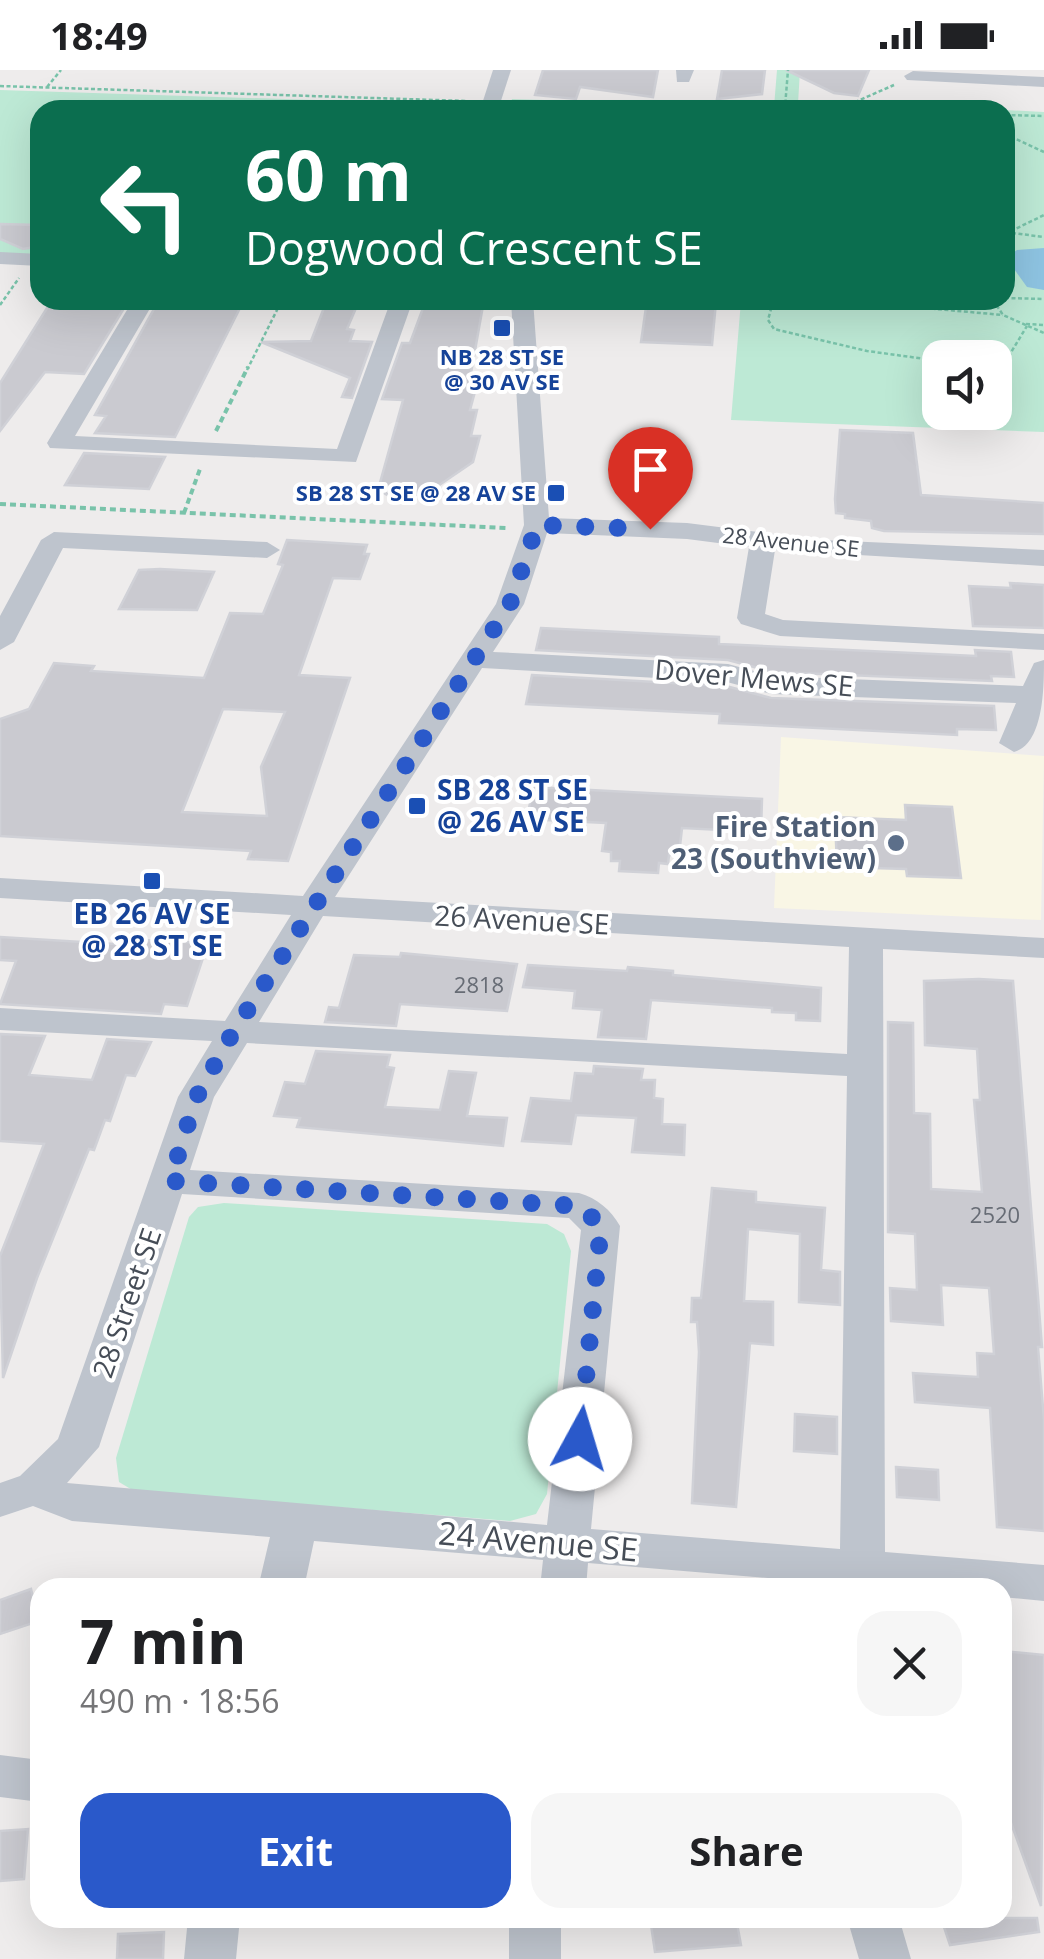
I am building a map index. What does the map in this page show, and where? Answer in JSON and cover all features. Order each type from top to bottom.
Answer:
[{"type":"street","points":[[492,100],[502,70]]},
{"type":"street","points":[[913,76],[982,75],[1044,82]]},
{"type":"street","points":[[0,258],[30,260]]},
{"type":"street","points":[[138,310],[59,443],[347,457],[398,310]]},
{"type":"street","name":"28 Street SE","points":[[18,1494],[77,1447],[196,1098],[312,908],[510,604],[537,525],[523,310]]},
{"type":"street","name":"28 Avenue SE","points":[[537,525],[687,531],[823,548],[1044,558]]},
{"type":"street","points":[[0,642],[54,540],[268,550]]},
{"type":"street","points":[[763,540],[751,618],[780,628],[1044,642]]},
{"type":"street","name":"Dover Mews SE","points":[[474,659],[728,673],[771,685],[1039,682],[1014,743]]},
{"type":"street","name":"26 Avenue SE","points":[[0,888],[1044,948]]},
{"type":"street","points":[[862,1578],[866,940]]},
{"type":"street","points":[[0,1019],[865,1066]]},
{"type":"street","points":[[170,1181],[580,1206],[601,1226],[567,1566]]},
{"type":"street","name":"24 Avenue SE","points":[[18,1494],[72,1504],[296,1522],[567,1566],[862,1578]]},
{"type":"street","points":[[282,1578],[296,1522]]},
{"type":"street","name":"24 Avenue SE","points":[[1012,1582],[1044,1583]]},
{"type":"street","points":[[0,1776],[30,1780]]},
{"type":"street","points":[[210,1959],[213,1928]]},
{"type":"street","points":[[535,1928],[536,1959]]},
{"type":"street","points":[[877,1928],[885,1959]]},
{"type":"path","points":[[47,88],[62,70]]},
{"type":"path","points":[[786,100],[788,70]]},
{"type":"path","points":[[859,100],[913,76]]},
{"type":"path","points":[[0,86],[342,100]]},
{"type":"path","points":[[1015,115],[1044,116]]},
{"type":"path","points":[[1015,139],[1044,152]]},
{"type":"path","points":[[1015,228],[1044,215]]},
{"type":"path","points":[[1015,225],[1020,225]]},
{"type":"path","points":[[1015,234],[1044,237]]},
{"type":"path","points":[[1015,298],[1044,299]]},
{"type":"path","points":[[184,513],[206,450],[277,310]]},
{"type":"path","points":[[771,310],[768,320],[774,329],[868,351],[922,358]]},
{"type":"path","points":[[947,310],[1003,315],[1044,333]]},
{"type":"path","points":[[1000,310],[1003,315]]},
{"type":"path","points":[[1025,325],[1044,325]]},
{"type":"path","points":[[1012,350],[1025,325]]},
{"type":"path","points":[[0,504],[508,528],[537,525]]},
{"type":"shaded area","points":[[781,737],[1044,756],[1041,920],[774,908]]},
{"type":"green space","points":[[777,70],[800,70],[798,100],[775,100]]},
{"type":"green space","points":[[0,90],[314,100],[30,100],[30,256],[0,254]]},
{"type":"green space","points":[[1015,111],[1044,112],[1044,432],[992,430],[1012,430],[1012,340],[922,340],[922,427],[731,420],[740,310],[1015,310]]},
{"type":"green space","points":[[224,1203],[547,1224],[564,1234],[571,1251],[547,1494],[536,1514],[510,1521],[134,1491],[119,1482],[116,1458],[189,1217],[198,1207]]},
{"type":"water","points":[[1044,248],[1044,290],[1027,287],[1015,270],[1017,250]]},
{"type":"building","points":[[543,70],[658,70],[653,97],[580,87],[576,99],[535,95]]},
{"type":"building","points":[[722,70],[765,70],[762,94],[717,99]]},
{"type":"building","points":[[786,70],[869,70],[858,96],[834,93]]},
{"type":"building","points":[[0,224],[30,225],[30,248],[23,249],[0,239]]},
{"type":"building","points":[[46,310],[123,310],[84,374],[45,372],[0,431],[0,383]]},
{"type":"building","points":[[153,310],[239,310],[175,437],[95,433],[106,416],[95,415]]},
{"type":"building","points":[[323,310],[355,310],[347,329],[354,330],[350,341],[372,342],[352,398],[342,397],[350,378],[261,342],[311,341]]},
{"type":"building","points":[[422,310],[482,310],[470,388],[476,388],[470,410],[477,410],[471,436],[480,436],[473,462],[435,488],[398,501],[378,490],[403,400],[382,399],[402,343],[410,343]]},
{"type":"building","points":[[646,310],[715,310],[712,345],[641,342]]},
{"type":"building","points":[[840,430],[913,433],[921,495],[1044,503],[1044,534],[884,531],[872,528],[871,521],[845,518],[845,514],[836,513],[835,499]]},
{"type":"building","points":[[84,453],[165,457],[149,489],[65,485]]},
{"type":"building","points":[[287,540],[367,545],[364,554],[369,554],[360,579],[333,578],[299,675],[350,678],[288,861],[248,859],[251,851],[0,836],[0,719],[29,709],[54,663],[94,666],[91,671],[204,678],[230,613],[263,614],[283,565],[278,564]],"holes":[[[223,709],[285,712],[261,767],[267,816],[182,812]]]},
{"type":"building","points":[[139,570],[214,572],[197,610],[119,609]]},
{"type":"building","points":[[1010,583],[1044,585],[1044,628],[973,626],[969,586],[1011,588]]},
{"type":"building","points":[[541,628],[719,637],[719,644],[976,656],[975,650],[1011,652],[1014,677],[991,676],[992,681],[773,672],[728,660],[536,650]]},
{"type":"building","points":[[532,675],[726,686],[771,698],[994,706],[996,730],[957,729],[957,735],[719,723],[720,714],[526,704]]},
{"type":"building","points":[[533,787],[762,799],[761,832],[682,828],[679,855],[669,855],[668,864],[659,863],[658,873],[619,871],[620,861],[611,861],[611,852],[602,851],[606,823],[527,819]]},
{"type":"building","name":"Fire Station 23 (Southview)","points":[[905,805],[952,807],[961,878],[907,876],[906,869],[837,867],[835,817],[906,820]]},
{"type":"building","points":[[0,937],[115,944],[117,939],[208,943],[187,1006],[164,1004],[161,1014],[0,1004],[16,961],[0,960]]},
{"type":"building","points":[[401,953],[517,964],[507,1011],[400,1004],[396,1026],[325,1022],[329,1007],[339,1008],[354,955],[400,957]]},
{"type":"building","points":[[528,965],[627,971],[628,967],[673,971],[673,975],[821,988],[820,1021],[796,1020],[796,1013],[772,1012],[772,1008],[651,1000],[646,1039],[598,1037],[602,1010],[573,1008],[575,991],[523,987]]},
{"type":"building","points":[[924,981],[1013,981],[1042,1347],[1038,1347],[1044,1420],[1044,1531],[997,1527],[990,1408],[915,1402],[913,1373],[978,1377],[977,1353],[994,1354],[989,1288],[941,1285],[943,1325],[891,1321],[890,1288],[917,1290],[915,1234],[888,1232],[888,1022],[913,1023],[914,1113],[930,1114],[931,1189],[982,1192],[974,1100],[980,1100],[977,1049],[925,1045]]},
{"type":"building","points":[[0,1034],[45,1036],[29,1075],[92,1080],[107,1039],[151,1042],[135,1076],[126,1075],[110,1121],[105,1120],[94,1150],[89,1149],[37,1278],[3,1378],[0,1256],[44,1144],[0,1141]]},
{"type":"building","points":[[316,1051],[390,1055],[387,1067],[394,1068],[385,1107],[440,1110],[449,1071],[476,1073],[467,1116],[507,1118],[503,1146],[297,1127],[300,1118],[274,1116],[285,1082],[305,1084]]},
{"type":"building","points":[[594,1066],[643,1069],[641,1080],[655,1080],[654,1098],[663,1099],[662,1124],[685,1125],[684,1155],[632,1152],[636,1118],[576,1115],[571,1144],[522,1141],[531,1098],[571,1101],[575,1073],[593,1074]]},
{"type":"building","points":[[712,1188],[756,1192],[756,1202],[825,1208],[821,1270],[840,1272],[840,1305],[799,1302],[800,1234],[748,1229],[744,1301],[773,1302],[773,1345],[750,1343],[736,1507],[692,1503],[699,1352],[697,1322],[691,1322],[692,1298],[701,1298]]},
{"type":"building","points":[[795,1414],[837,1417],[837,1454],[794,1451]]},
{"type":"building","points":[[896,1467],[938,1470],[939,1500],[897,1497]]},
{"type":"building","points":[[30,1589],[30,1624],[0,1634],[0,1600]]},
{"type":"building","points":[[1012,1652],[1044,1655],[1041,1906],[1012,1826]]},
{"type":"building","points":[[28,1829],[24,1879],[0,1881],[0,1831]]},
{"type":"building","points":[[1012,1918],[1037,1918],[1039,1932],[950,1945],[944,1928],[1012,1928]]},
{"type":"building","points":[[651,1928],[738,1928],[741,1945],[655,1952]]},
{"type":"building","points":[[164,1932],[163,1959],[117,1959],[118,1934]]},
{"type":"place","name":"NB 28 ST SE @ 30 AV SE","points":[[502,328]]},
{"type":"place","name":"SB 28 ST SE @ 28 AV SE","points":[[556,493]]},
{"type":"place","name":"SB 28 ST SE @ 26 AV SE","points":[[417,806]]},
{"type":"place","name":"Fire Station 23 (Southview)","points":[[896,843]]},
{"type":"place","name":"EB 26 AV SE @ 28 ST SE","points":[[152,881]]},
{"type":"route","points":[[580,1439],[601,1226],[580,1206],[170,1181],[196,1098],[312,908],[510,604],[537,525],[650,529]]}]
